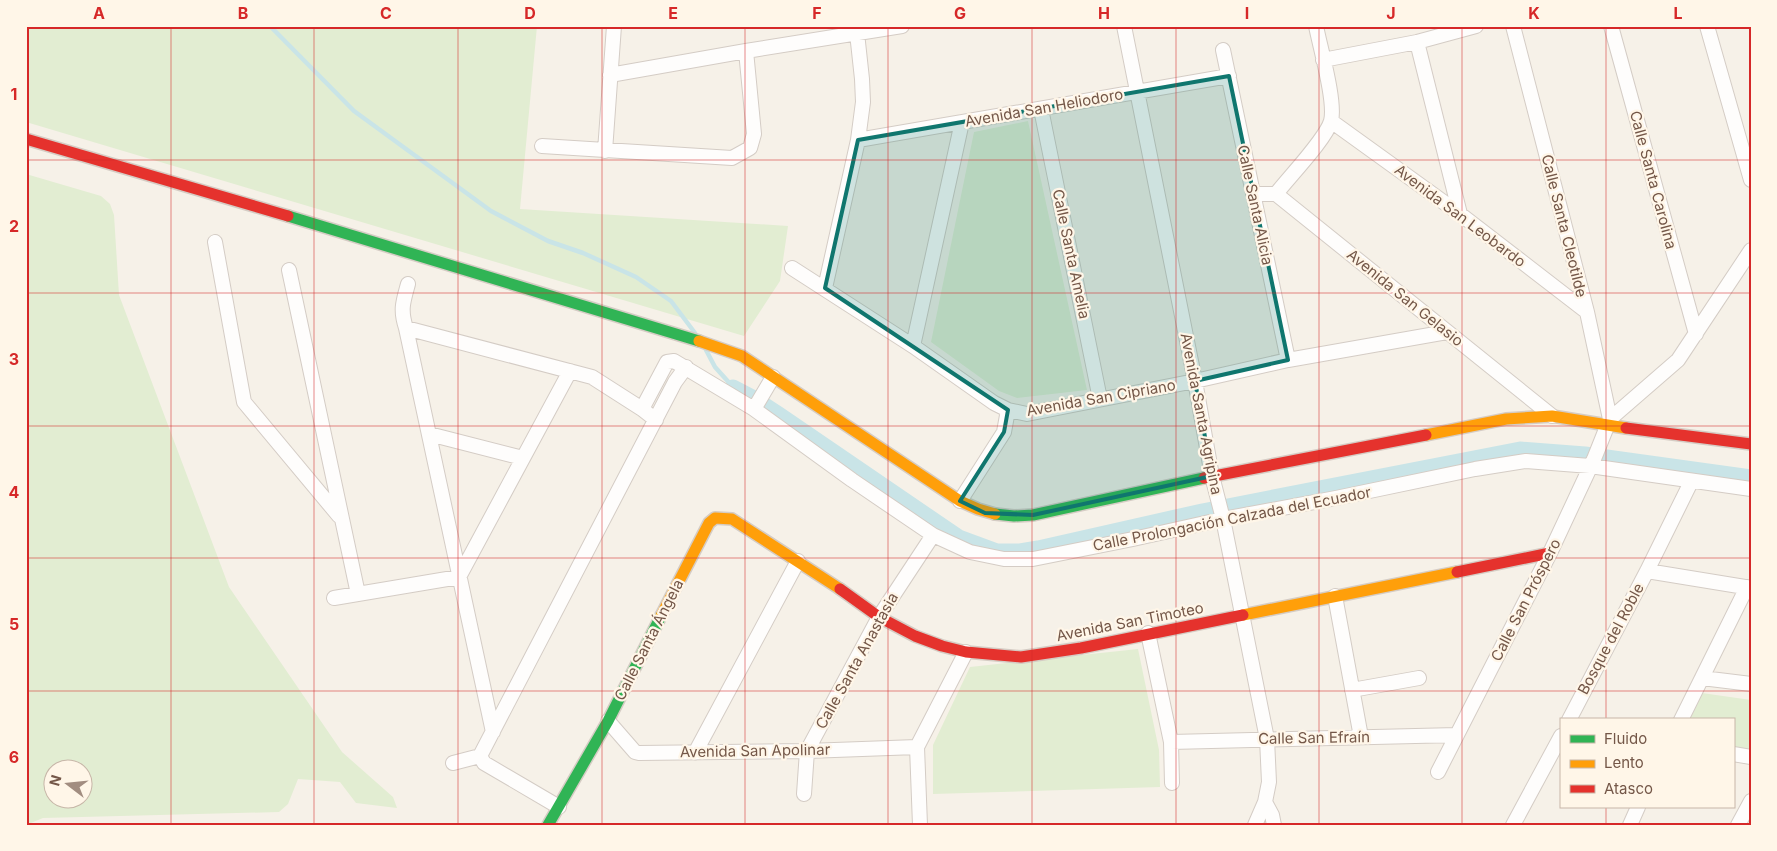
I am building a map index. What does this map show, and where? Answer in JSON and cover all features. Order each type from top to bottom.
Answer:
[{"type":"street","points":[[605,151],[614,26]]},
{"type":"street","points":[[610,75],[902,26]]},
{"type":"street","name":"Avenida Santa Agripina","points":[[1124,26],[1266,739],[1268,782],[1265,802]]},
{"type":"street","points":[[1253,194],[1276,194],[1320,141],[1331,121],[1332,104],[1316,26]]},
{"type":"street","points":[[1323,60],[1417,42],[1476,26]]},
{"type":"street","name":"Calle Santa Cleotilde","points":[[1513,26],[1587,312],[1607,428]]},
{"type":"street","name":"Calle Santa Carolina","points":[[1610,26],[1696,334]]},
{"type":"street","points":[[1708,26],[1751,180]]},
{"type":"street","points":[[825,288],[858,140],[863,102],[857,33]]},
{"type":"street","points":[[1417,42],[1460,214]]},
{"type":"street","name":"Calle Santa Alicia","points":[[1223,50],[1288,360]]},
{"type":"street","points":[[542,146],[732,158],[750,148],[754,134],[746,51]]},
{"type":"street","name":"Avenida San Heliodoro","points":[[858,140],[1229,76]]},
{"type":"street","name":"Calle Santa Amelia","points":[[1041,109],[1100,399]]},
{"type":"street","name":"Avenida San Leobardo","points":[[1331,121],[1460,214],[1587,312]]},
{"type":"street","points":[[912,346],[962,122]]},
{"type":"street","points":[[26,139],[223,196],[742,356],[960,501],[985,513],[1016,517],[1214,483],[1506,419],[1552,416],[1607,428],[1751,444]]},
{"type":"street","name":"Avenida San Gelasio","points":[[1276,194],[1552,416]]},
{"type":"street","points":[[215,242],[244,402],[342,519]]},
{"type":"street","points":[[1607,428],[1678,360],[1751,250]]},
{"type":"street","name":"Avenida San Cipriano","points":[[792,268],[912,346],[994,403],[1018,413],[1036,413],[1288,360],[1447,332]]},
{"type":"street","points":[[289,270],[358,594]]},
{"type":"street","points":[[408,284],[402,307],[402,315],[492,732]]},
{"type":"street","points":[[406,328],[592,377],[656,420]]},
{"type":"street","points":[[453,763],[480,756],[675,382],[686,366],[674,361],[666,362],[642,409]]},
{"type":"street","name":"Calle Prolongación Calzada del Ecuador","points":[[686,366],[754,409],[852,480],[933,535],[984,556],[1004,559],[1033,559],[1133,539],[1222,515],[1336,498],[1474,469],[1526,461],[1592,462],[1691,482],[1751,489]]},
{"type":"street","points":[[459,578],[570,371]]},
{"type":"street","points":[[754,409],[773,377]]},
{"type":"street","points":[[960,501],[1004,432],[1008,410]]},
{"type":"street","name":"Calle San Próspero","points":[[1438,772],[1550,554],[1607,428]]},
{"type":"street","points":[[428,434],[524,458]]},
{"type":"street","points":[[1647,571],[1691,482]]},
{"type":"street","name":"Calle Santa Ángela","points":[[548,825],[608,721],[709,523],[715,518],[722,517],[732,518],[744,526]]},
{"type":"street","name":"Avenida San Timoteo","points":[[744,526],[829,581],[879,617],[915,636],[966,652],[1021,657],[1081,648],[1148,633],[1550,554]]},
{"type":"street","name":"Calle Santa Anastasia","points":[[804,794],[807,751],[879,617],[933,535]]},
{"type":"street","points":[[695,752],[798,561]]},
{"type":"street","name":"Bosque del Roble","points":[[1570,718],[1647,571],[1749,587]]},
{"type":"street","points":[[334,598],[459,578]]},
{"type":"street","points":[[1682,718],[1749,587]]},
{"type":"street","points":[[1335,596],[1361,737]]},
{"type":"street","points":[[1148,633],[1171,742],[1172,783]]},
{"type":"street","points":[[920,825],[917,747],[966,652]]},
{"type":"street","points":[[1352,690],[1419,678]]},
{"type":"street","points":[[1702,678],[1751,684]]},
{"type":"street","name":"Avenida San Apolinar","points":[[608,721],[635,752],[639,754],[917,747]]},
{"type":"street","name":"Calle San Efraín","points":[[1171,742],[1457,735]]},
{"type":"street","points":[[1513,825],[1560,738]]},
{"type":"street","points":[[1734,754],[1751,757]]},
{"type":"street","points":[[480,756],[484,764],[559,807]]},
{"type":"street","points":[[1738,825],[1751,801]]},
{"type":"street","points":[[1255,825],[1265,802]]},
{"type":"street","points":[[1265,802],[1272,815],[1274,825]]},
{"type":"street","points":[[1630,825],[1638,808]]},
{"type":"highlighted area","points":[[1229,76],[1288,360],[1195,381],[1212,476],[1033,515],[985,513],[960,501],[1004,432],[1008,410],[825,288],[858,140]]},
{"type":"green space","points":[[26,26],[537,26],[520,209],[788,226],[780,281],[744,336],[26,122]]},
{"type":"green space","points":[[1028,121],[1087,390],[1017,398],[999,391],[931,342],[974,132]]},
{"type":"green space","points":[[26,174],[101,196],[110,204],[114,215],[119,295],[229,587],[342,752],[393,797],[397,808],[356,803],[340,782],[298,779],[288,804],[279,812],[43,818],[26,825]]},
{"type":"green space","points":[[1138,649],[1159,750],[1160,787],[933,794],[933,745],[970,667]]},
{"type":"green space","points":[[1702,693],[1751,700],[1751,749],[1734,747],[1734,718],[1689,718]]},
{"type":"waterway","points":[[270,26],[354,111],[491,211],[548,241],[583,253],[636,277],[671,301],[695,333]]},
{"type":"waterway","points":[[706,350],[715,367],[733,387]]},
{"type":"waterway","points":[[733,387],[779,414],[959,537],[997,551],[1020,551],[1038,548],[1202,511],[1520,449],[1585,454],[1751,477]]},
{"type":"traffic: fast","points":[[288,216],[699,341]]},
{"type":"traffic: fast","points":[[995,514],[1033,515],[1204,478]]},
{"type":"traffic: fast","points":[[548,825],[608,721],[661,616]]},
{"type":"traffic: slow","points":[[699,341],[742,356],[960,501],[995,514]]},
{"type":"traffic: slow","points":[[1426,435],[1506,419],[1552,416],[1626,428]]},
{"type":"traffic: slow","points":[[661,616],[709,523],[715,518],[732,519],[840,589]]},
{"type":"traffic: slow","points":[[1243,615],[1457,572]]},
{"type":"traffic: jam","points":[[26,139],[288,216]]},
{"type":"traffic: jam","points":[[1626,428],[1751,444]]},
{"type":"traffic: jam","points":[[1204,478],[1426,435]]},
{"type":"traffic: jam","points":[[1457,572],[1550,553]]},
{"type":"traffic: jam","points":[[840,589],[879,617],[915,636],[966,652],[1021,657],[1081,648],[1243,615]]}]
